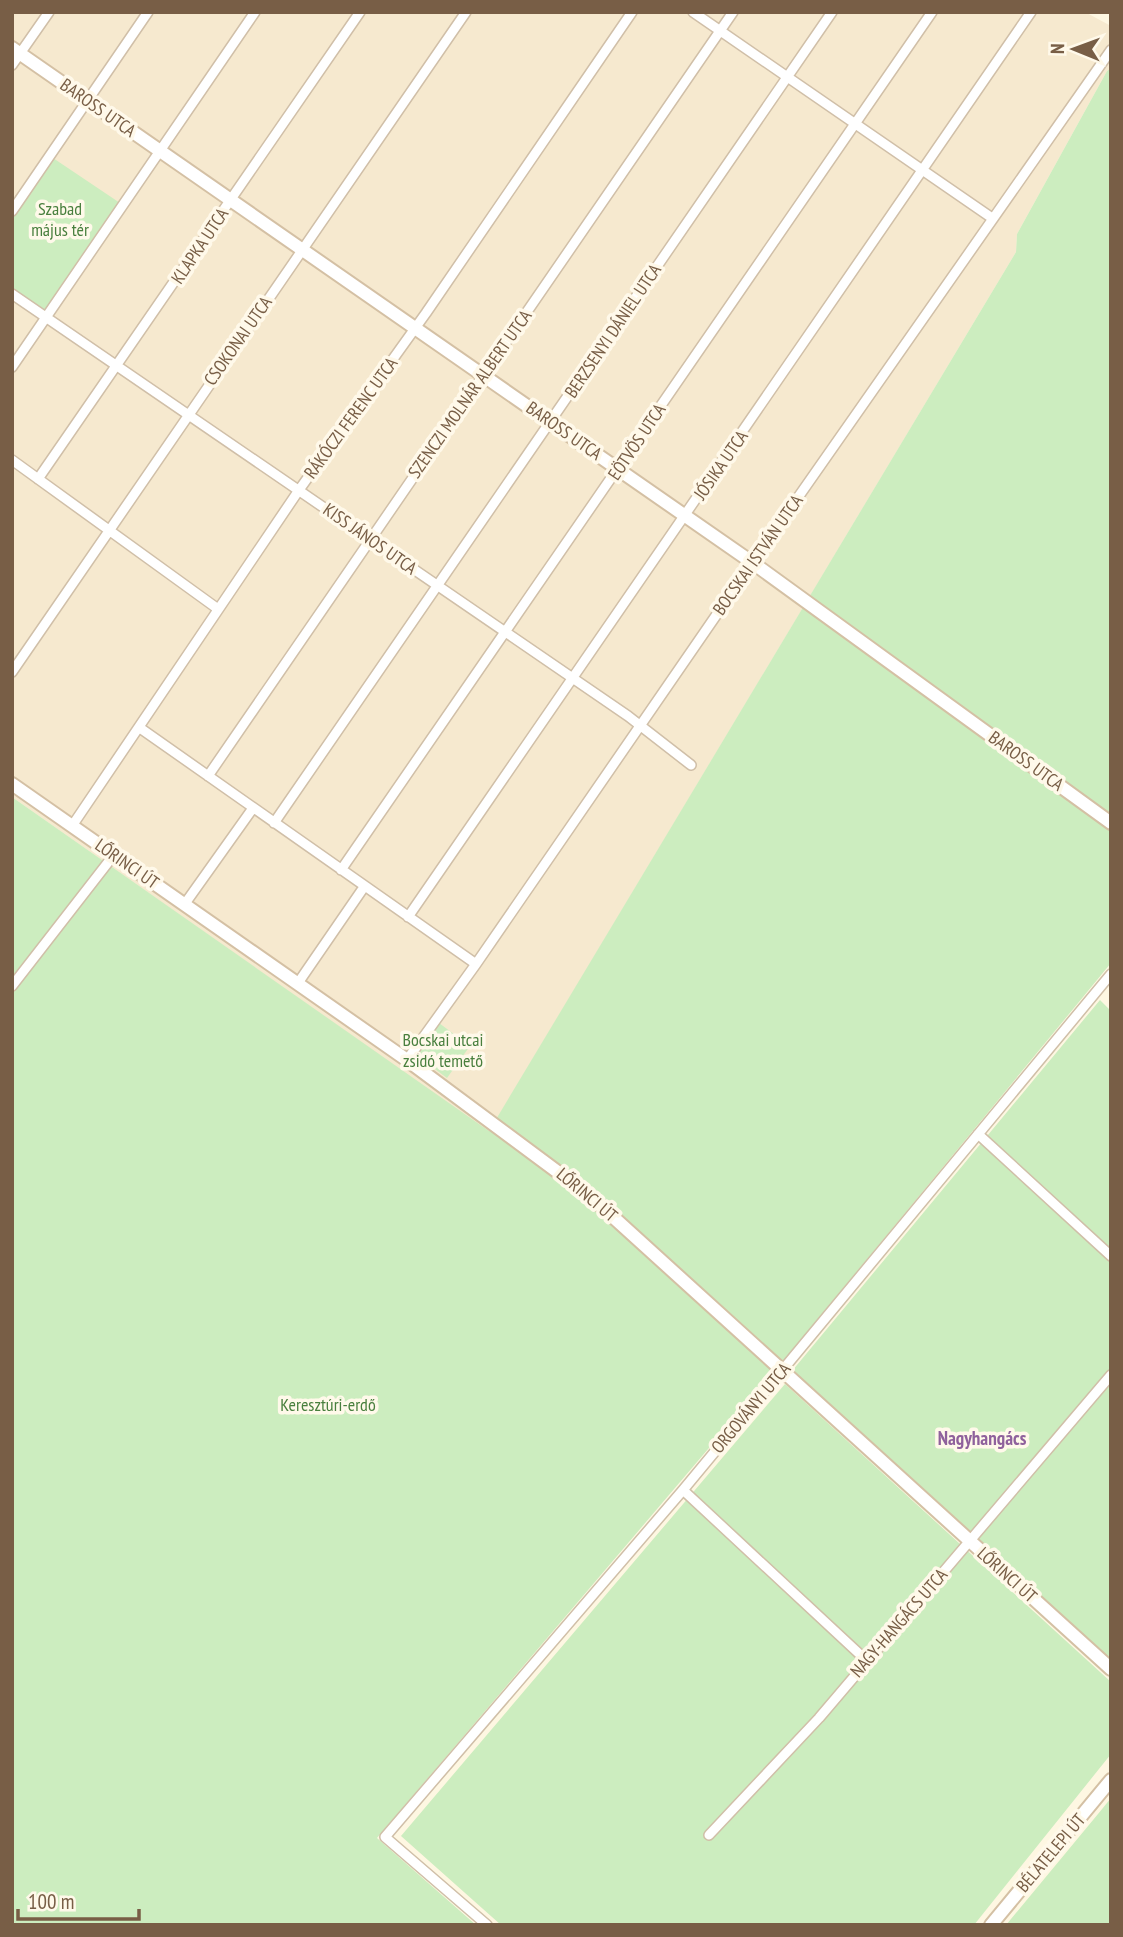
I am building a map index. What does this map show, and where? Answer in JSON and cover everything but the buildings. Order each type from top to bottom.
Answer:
[{"type":"street","points":[[12,65],[16,51],[49,12]]},
{"type":"street","points":[[12,211],[148,12]]},
{"type":"street","points":[[12,367],[255,12]]},
{"type":"street","name":"KLAPKA UTCA","points":[[38,479],[360,12]]},
{"type":"street","name":"CSOKONAI UTCA","points":[[12,672],[466,12]]},
{"type":"street","name":"RÁKÓCZI FERENC UTCA","points":[[72,826],[299,490],[415,328],[632,12]]},
{"type":"street","points":[[693,12],[992,218]]},
{"type":"street","name":"SZENCZI MOLNÁR ALBERT UTCA","points":[[208,776],[733,12]]},
{"type":"street","name":"BERZSENYI DÁNIEL UTCA","points":[[274,823],[832,12]]},
{"type":"street","name":"EÖTVÖS UTCA","points":[[341,870],[932,12]]},
{"type":"street","name":"JÓSIKA UTCA","points":[[408,917],[924,172],[1031,12]]},
{"type":"street","name":"BOCSKAI ISTVÁN UTCA","points":[[407,1060],[1111,50]]},
{"type":"street","name":"BAROSS UTCA","points":[[16,51],[753,563],[1111,823]]},
{"type":"street","name":"KISS JÁNOS UTCA","points":[[12,294],[628,716],[691,765]]},
{"type":"street","points":[[12,460],[218,609]]},
{"type":"street","points":[[140,727],[476,964]]},
{"type":"street","name":"LŐRINCI ÚT","points":[[12,784],[407,1060],[590,1196],[1111,1669]]},
{"type":"street","points":[[184,905],[253,808]]},
{"type":"street","points":[[12,986],[113,856]]},
{"type":"street","points":[[298,984],[364,887]]},
{"type":"street","name":"ORGOVÁNYI UTCA","points":[[487,1925],[385,1837],[683,1490],[1111,974]]},
{"type":"street","points":[[978,1134],[1111,1256]]},
{"type":"street","name":"NAGY-HANGÁCS UTCA","points":[[709,1835],[819,1718],[1111,1375]]},
{"type":"street","points":[[683,1490],[867,1661]]},
{"type":"street","name":"BÉLATELEPI ÚT","points":[[991,1925],[1111,1780]]},
{"type":"shaded area","points":[[12,12],[1085,12],[1111,26],[1111,68],[1017,234],[1016,252],[489,1132],[12,797]]},
{"type":"green space","name":"Keresztúri-erdő","points":[[1111,68],[1111,963],[789,1354],[377,1838],[476,1925],[12,1925],[12,797],[489,1131],[1016,252],[1017,234]]},
{"type":"green space","name":"Szabad május tér","points":[[50,156],[123,205],[46,318],[12,294],[12,211]]},
{"type":"green space","points":[[1100,1000],[1111,1011],[1111,1661],[792,1371]]},
{"type":"green space","name":"Bocskai utcai zsidó temető","points":[[439,1023],[470,1046],[447,1078],[416,1055]]},
{"type":"green space","points":[[785,1384],[1111,1682],[1111,1754],[974,1925],[501,1925],[401,1836]]},
{"type":"green space","points":[[1111,1798],[1111,1925],[1006,1925],[1098,1814]]},
{"type":"district","name":"Nagyhangács","points":[[982,1438]]}]
